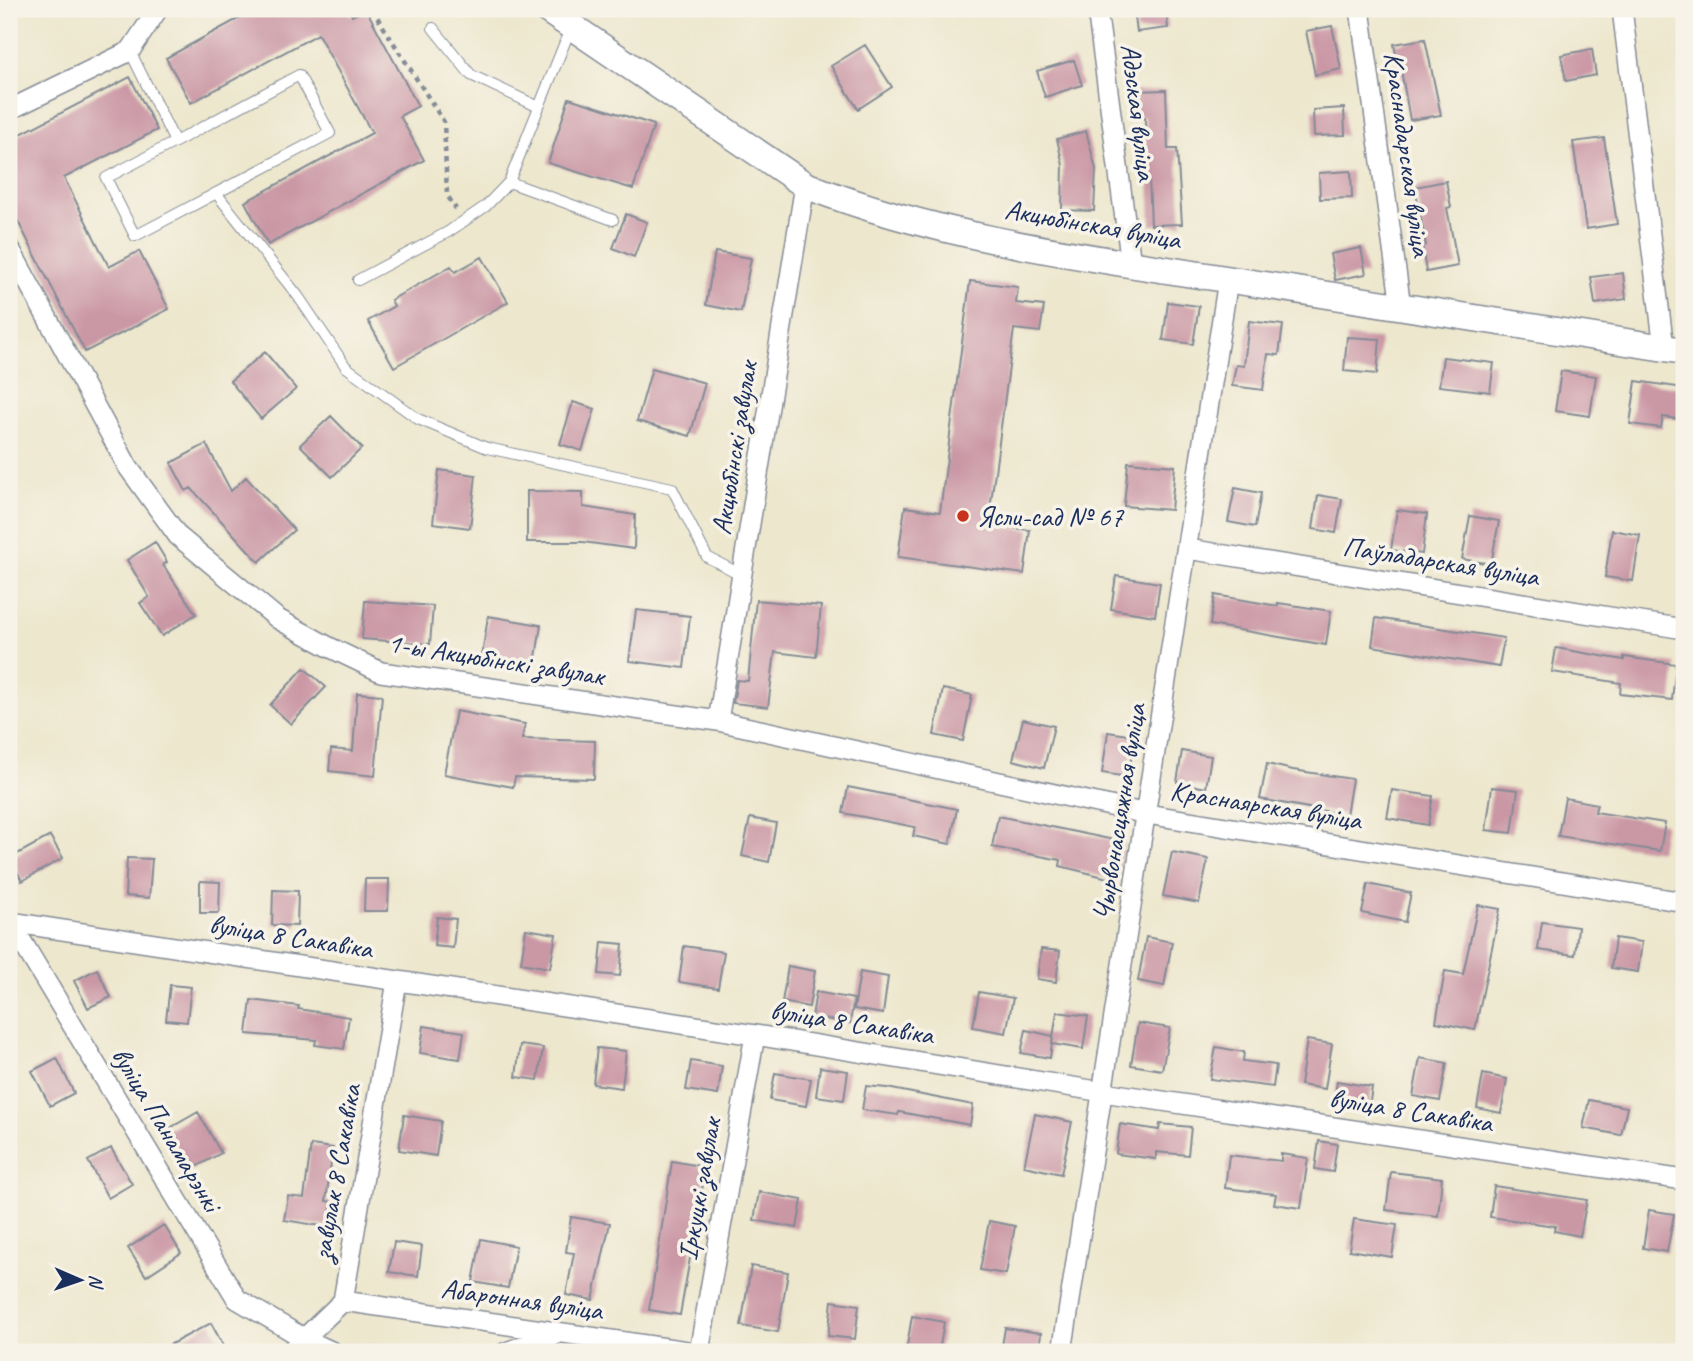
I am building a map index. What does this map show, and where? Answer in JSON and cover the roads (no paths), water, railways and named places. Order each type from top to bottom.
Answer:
[{"type":"street","points":[[9,110],[130,51],[158,9]]},
{"type":"street","name":"Акцюбінская вуліца","points":[[546,9],[805,185],[852,203],[962,232],[1130,264],[1674,349]]},
{"type":"street","name":"Адэская вуліца","points":[[1097,9],[1130,264]]},
{"type":"street","name":"Краснадарская вуліца","points":[[1360,9],[1401,307]]},
{"type":"street","points":[[1622,9],[1674,349]]},
{"type":"street","name":"Акцюбінскі завулак","points":[[718,721],[805,185]]},
{"type":"street","name":"1-ы Акцюбінскі завулак","points":[[9,247],[128,467],[178,536],[278,619],[381,672],[718,721]]},
{"type":"street","name":"Чырвонасцяжная вуліца","points":[[1062,1352],[1228,280]]},
{"type":"street","name":"Паўладарская вуліца","points":[[1188,549],[1684,629]]},
{"type":"street","name":"Краснаярская вуліца","points":[[718,721],[1147,814],[1684,902]]},
{"type":"street","name":"вуліца 8 Сакавіка","points":[[9,921],[1684,1180]]},
{"type":"street","name":"вуліца Панамарэнкі","points":[[9,921],[237,1299],[305,1339],[333,1352]]},
{"type":"street","name":"завулак 8 Сакавіка","points":[[290,1352],[343,1301],[397,981]]},
{"type":"street","name":"Іркуцкі завулак","points":[[697,1352],[755,1035]]},
{"type":"street","name":"Абаронная вуліца","points":[[343,1301],[697,1352]]},
{"type":"street","points":[[506,1352],[561,1332]]},
{"type":"lane","points":[[358,280],[464,221],[486,206],[509,182],[571,27]]},
{"type":"lane","points":[[433,28],[471,75],[539,107]]},
{"type":"lane","points":[[130,51],[175,142]]},
{"type":"lane","points":[[299,75],[330,133],[135,236],[106,178],[175,142],[299,75]]},
{"type":"lane","points":[[509,182],[612,220]]},
{"type":"lane","points":[[216,193],[298,296],[346,367],[418,419],[487,448],[672,488],[707,556],[742,575]]},
{"type":"place","name":"Ясли-сад № 67","points":[[963,516]]}]
